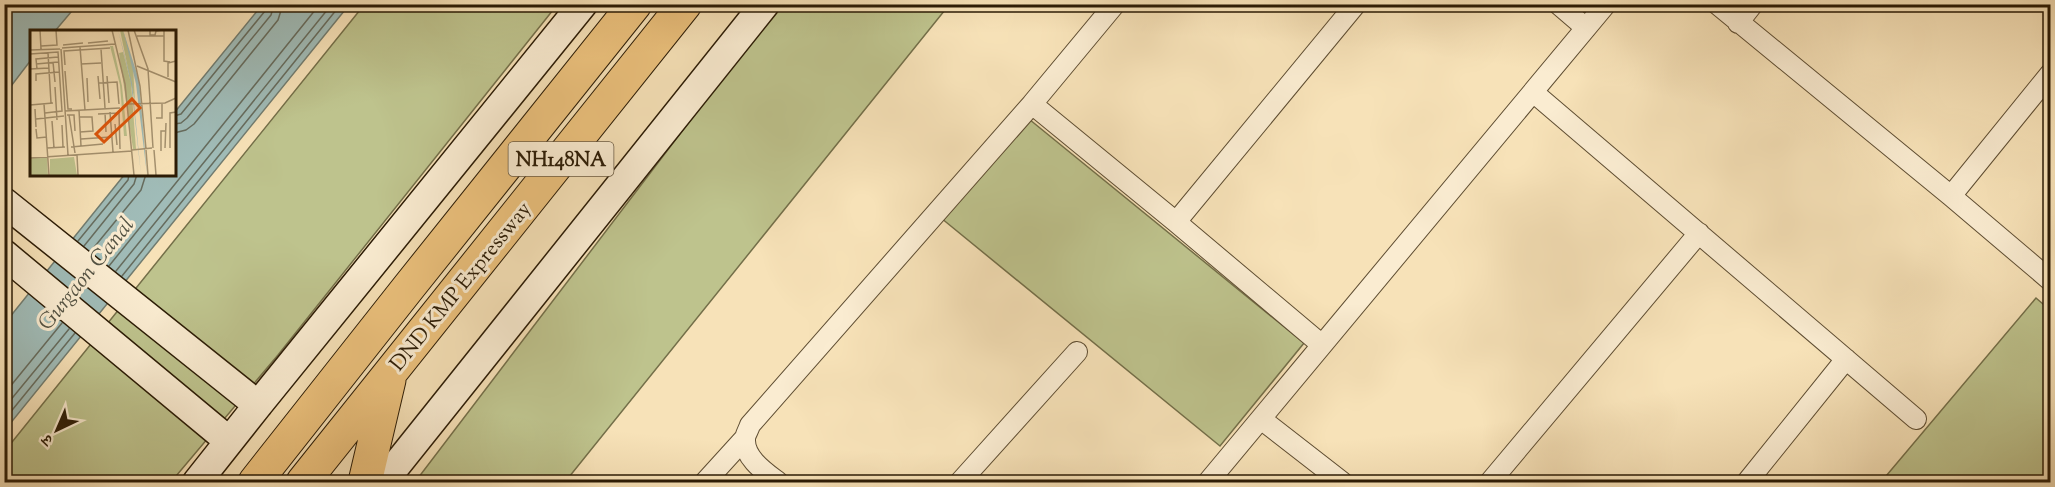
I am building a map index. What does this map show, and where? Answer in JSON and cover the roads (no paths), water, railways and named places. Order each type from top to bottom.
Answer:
[{"type":"highway","name":"DND KMP Expressway","points":[[255,483],[635,4]]},
{"type":"highway","name":"DND KMP Expressway","points":[[303,483],[685,4]]},
{"type":"highway","points":[[365,483],[391,372]]},
{"type":"street","points":[[197,483],[583,4]]},
{"type":"street","points":[[383,483],[765,4]]},
{"type":"street","points":[[705,483],[745,438],[750,425],[1032,105],[1115,4]]},
{"type":"street","points":[[1176,222],[1356,4]]},
{"type":"street","points":[[1558,4],[1586,28]]},
{"type":"street","points":[[1208,483],[1606,4]]},
{"type":"street","points":[[1717,4],[1951,195],[2050,280]]},
{"type":"street","points":[[1738,23],[1753,4]]},
{"type":"street","points":[[1951,195],[2050,74]]},
{"type":"street","points":[[1533,92],[1916,419]]},
{"type":"street","points":[[1032,105],[1322,345]]},
{"type":"street","points":[[4,202],[258,405]]},
{"type":"street","points":[[1490,483],[1699,233]]},
{"type":"street","points":[[4,254],[229,441]]},
{"type":"street","points":[[960,483],[1077,352]]},
{"type":"street","points":[[1747,483],[1846,359]]},
{"type":"street","points":[[1260,419],[1342,483]]},
{"type":"street","points":[[745,438],[748,453],[757,465],[778,483]]},
{"type":"water","points":[[5,4],[77,5],[56,30],[30,30],[30,61],[5,94]]},
{"type":"water","name":"Gurgaon Canal","points":[[262,5],[349,5],[5,430],[5,323],[123,176],[176,176],[176,111]]}]
